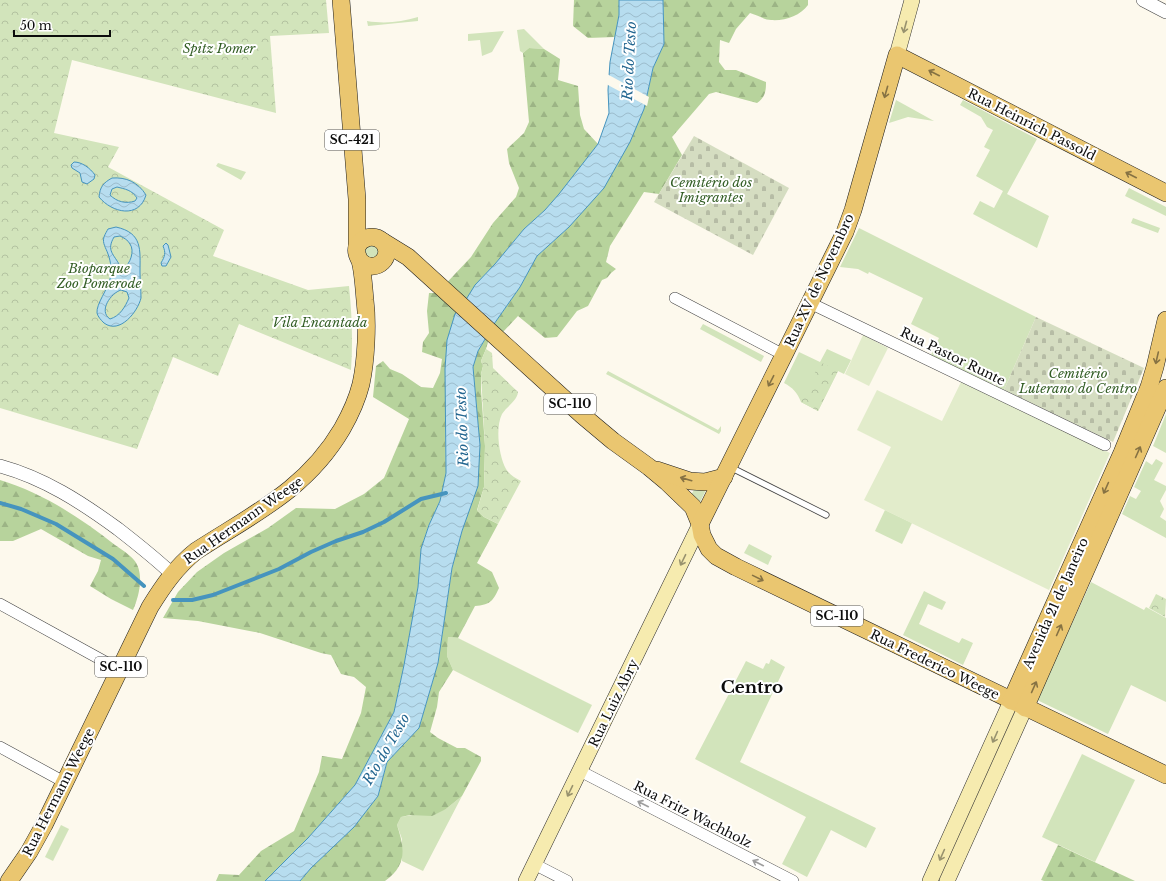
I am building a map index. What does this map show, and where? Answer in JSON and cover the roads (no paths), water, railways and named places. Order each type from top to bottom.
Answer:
[{"type":"main road","name":"Rua Hermann Weege","points":[[9,881],[29,852],[66,783],[150,607],[161,589],[172,574],[187,558],[277,500],[306,476],[335,440],[351,412],[361,384],[364,364],[366,300],[358,254],[357,199],[340,0]]},
{"type":"main road","name":"Rua XV de Novembro","points":[[700,524],[840,244],[850,220],[912,0]]},
{"type":"main road","name":"Rua Heinrich Passold","points":[[897,55],[1166,193]]},
{"type":"main road","name":"Rua Hermann Weege","points":[[357,199],[380,240]]},
{"type":"main road","points":[[379,264],[386,255],[385,246],[380,240],[374,237],[362,240],[358,254],[368,266],[392,263],[421,269]]},
{"type":"main road","name":"SC-110","points":[[380,240],[399,251],[421,269],[588,420],[649,467]]},
{"type":"main road","name":"Rua Hermann Weege","points":[[366,300],[379,264]]},
{"type":"main road","name":"Avenida 21 de Janeiro","points":[[939,880],[976,816],[998,767],[1018,704],[1149,387],[1156,367],[1166,320]]},
{"type":"main road","name":"Avenida 21 de Janeiro","points":[[939,880],[963,809],[984,761],[1018,704],[1166,388]]},
{"type":"main road","points":[[649,467],[690,481],[705,482],[727,472]]},
{"type":"main road","name":"Rua Frederico Weege","points":[[649,467],[692,507],[700,524],[705,542],[716,556],[1166,775]]},
{"type":"main road","name":"Rua Luiz Abry","points":[[526,881],[700,524]]},
{"type":"main road","points":[[984,761],[998,767]]},
{"type":"main road","points":[[963,809],[976,816]]},
{"type":"street","points":[[1143,0],[1166,12]]},
{"type":"street","points":[[675,298],[784,355]]},
{"type":"street","name":"Rua Pastor Runte","points":[[810,303],[1105,445]]},
{"type":"street","points":[[0,466],[35,477],[56,488],[153,556],[172,574]]},
{"type":"street","points":[[0,604],[120,670]]},
{"type":"street","points":[[0,747],[66,783]]},
{"type":"street","name":"Rua Fritz Wachholz","points":[[580,771],[793,881]]},
{"type":"street","points":[[534,864],[567,881]]},
{"type":"lane","points":[[727,472],[826,515]]},
{"type":"water","name":"Rio do Testo","points":[[619,0],[663,0],[664,44],[653,68],[644,109],[630,142],[604,188],[569,227],[537,256],[520,287],[494,324],[478,351],[473,367],[480,445],[478,486],[462,531],[452,568],[438,663],[419,728],[387,762],[378,796],[354,827],[311,868],[300,881],[265,881],[308,838],[355,785],[394,712],[418,587],[421,549],[429,525],[440,501],[446,473],[445,369],[447,340],[455,314],[462,306],[475,285],[495,264],[524,229],[545,210],[559,194],[598,144],[609,113],[608,90],[610,62],[619,15]]},
{"type":"water","points":[[74,162],[83,164],[88,168],[95,175],[94,179],[87,184],[82,182],[80,173],[72,168],[71,165]]},
{"type":"water","points":[[112,178],[122,178],[131,181],[143,190],[146,195],[143,203],[138,208],[125,211],[111,207],[99,197],[102,186]],"holes":[[[117,187],[128,190],[137,198],[135,201],[128,202],[122,202],[116,199],[110,195],[112,189]]]},
{"type":"water","points":[[116,227],[131,233],[140,250],[141,298],[132,315],[122,324],[116,326],[110,326],[104,323],[97,313],[98,305],[111,276],[110,260],[104,246],[104,237],[108,229]],"holes":[[[120,236],[128,241],[132,250],[130,260],[124,268],[120,266],[111,249],[114,237]],[[121,290],[127,292],[129,298],[124,308],[114,318],[110,319],[105,312],[107,303],[113,295]]]},
{"type":"water","points":[[166,243],[168,245],[171,257],[166,266],[162,266],[161,263],[165,253],[163,246]]},
{"type":"waterway","points":[[173,600],[192,600],[213,595],[279,569],[336,541],[363,532],[384,522],[421,499],[446,493]]},
{"type":"waterway","points":[[0,503],[21,509],[56,524],[113,559],[144,586]]},
{"type":"district","name":"Centro","points":[[752,687]]},
{"type":"park label","name":"Spitz Pomer","points":[[219,48]]},
{"type":"park label","name":"Cemitério dos Imigrantes","points":[[711,190]]},
{"type":"park label","name":"Bioparque Zoo Pomerode","points":[[99,276]]},
{"type":"park label","name":"Vila Encantada","points":[[320,322]]},
{"type":"park label","name":"Cemitério Luterano do Centro","points":[[1078,380]]}]
